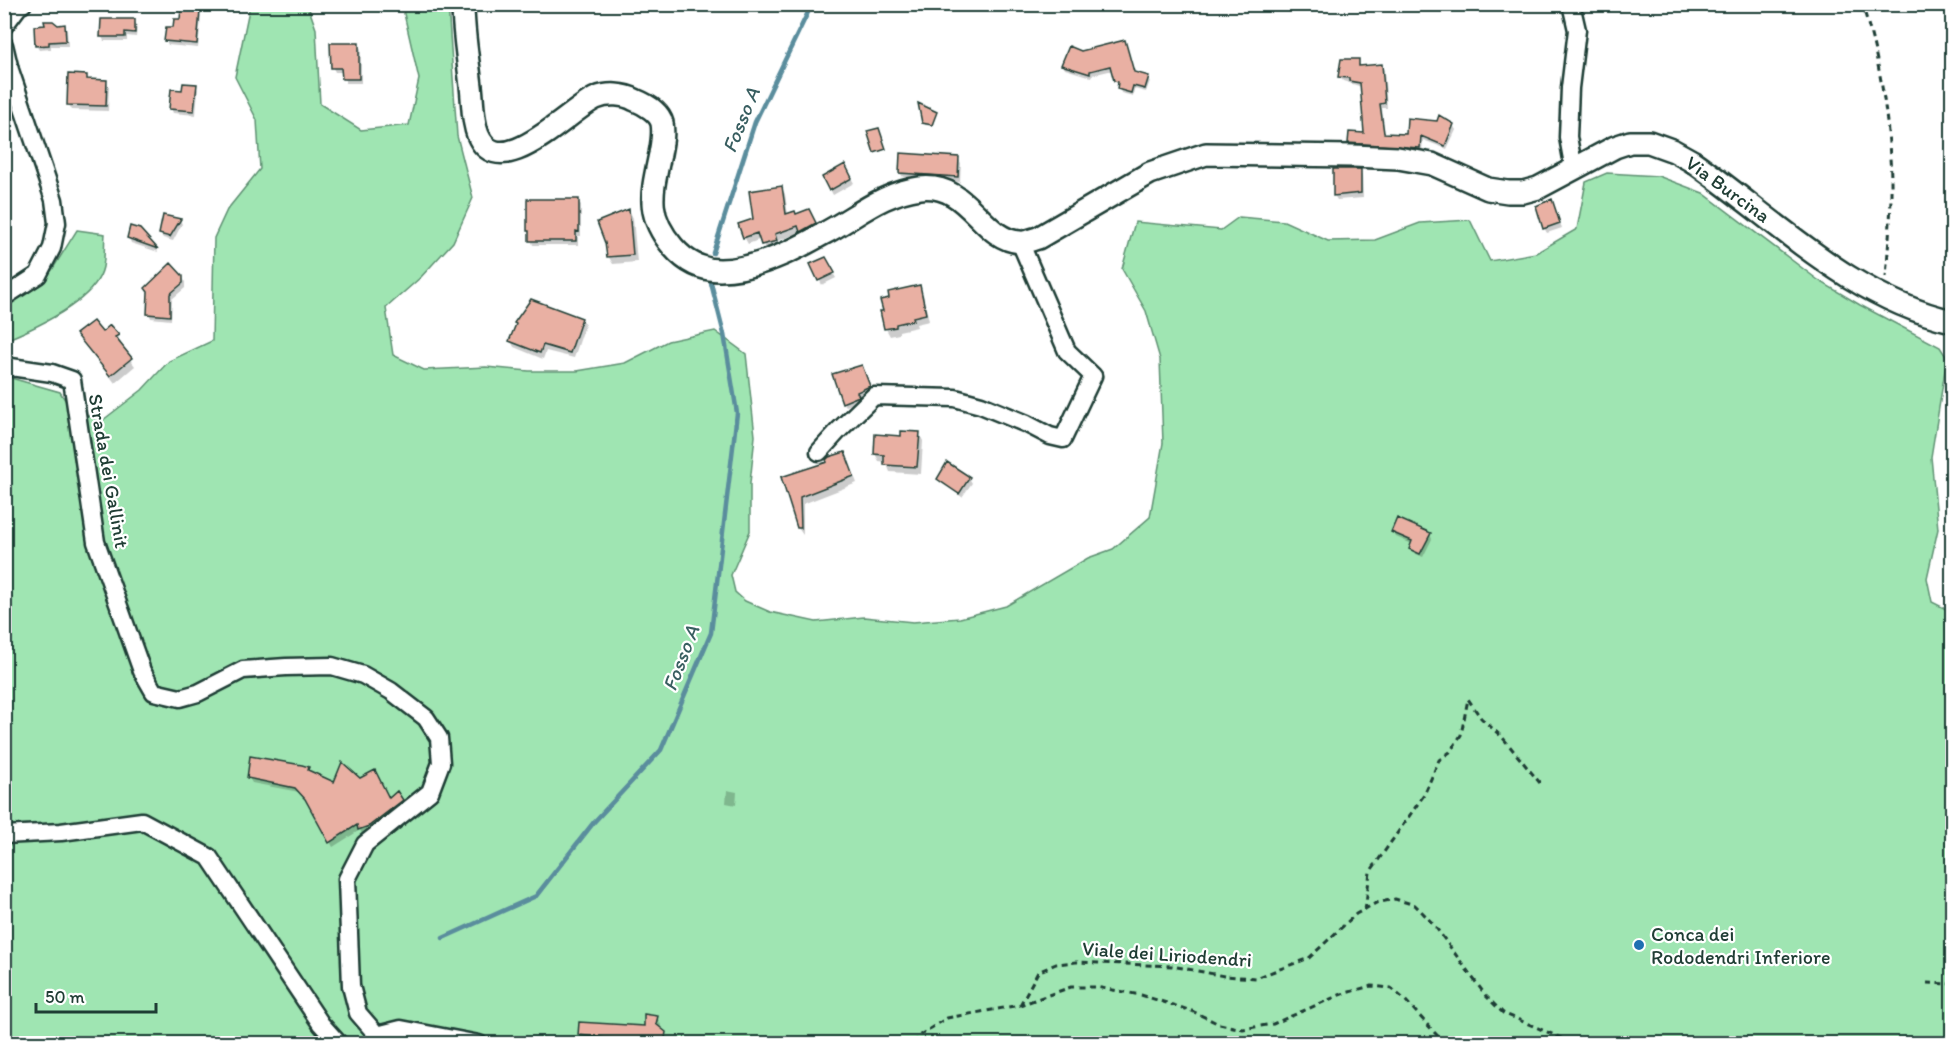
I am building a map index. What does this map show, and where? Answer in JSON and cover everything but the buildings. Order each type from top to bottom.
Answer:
[{"type":"street","points":[[4,26],[23,4]]},
{"type":"street","points":[[463,4],[474,117],[479,137],[486,146],[496,152],[511,152],[543,136],[582,105],[596,97],[612,94],[632,98],[648,107],[661,120],[664,134],[653,181],[652,202],[656,222],[681,257],[699,267],[721,270],[763,261],[824,234],[882,199],[903,191],[925,188],[939,189],[966,203],[998,235],[1020,242],[1067,351],[1093,376],[1063,439],[1050,436],[981,405],[955,398],[874,396],[819,452]]},
{"type":"street","points":[[1571,4],[1577,30],[1570,88],[1568,137],[1572,159],[1578,168]]},
{"type":"street","points":[[4,45],[54,200],[57,223],[52,248],[38,275],[4,297]]},
{"type":"street","name":"Via Burcina","points":[[1020,242],[1038,238],[1150,173],[1206,154],[1398,158],[1432,164],[1488,189],[1523,192],[1538,188],[1615,147],[1630,142],[1649,142],[1674,151],[1716,178],[1828,264],[1885,296],[1929,315],[1953,321]]},
{"type":"street","name":"Strada dei Gallinit","points":[[4,366],[51,373],[72,380],[96,542],[142,671],[154,692],[180,698],[198,693],[243,670],[332,666],[363,675],[391,691],[426,718],[439,738],[441,763],[430,792],[365,844],[346,879],[351,986],[358,1013],[373,1039],[401,1029],[479,1044]]},
{"type":"street","points":[[4,835],[61,832],[142,821],[208,857],[321,1024],[339,1044]]},
{"type":"path","points":[[1862,4],[1872,33],[1891,159],[1885,296]]},
{"type":"path","points":[[1365,910],[1370,872],[1424,795],[1439,760],[1450,752],[1461,735],[1468,699],[1481,718],[1503,738],[1540,783]]},
{"type":"path","name":"Viale dei Liriodendri","points":[[1020,1005],[1038,972],[1056,964],[1076,962],[1172,966],[1224,976],[1256,978],[1309,958],[1356,914],[1376,903],[1395,899],[1415,905],[1434,925],[1486,996],[1503,1013],[1575,1044]]},
{"type":"path","points":[[1927,983],[1953,984]]},
{"type":"path","points":[[914,1044],[920,1035],[947,1018],[1020,1005],[1071,987],[1096,987],[1141,995],[1192,1011],[1219,1024],[1243,1029],[1273,1024],[1342,994],[1371,986],[1390,988],[1405,1000],[1445,1044]]},
{"type":"path","points":[[1644,1044],[1650,1040],[1678,1044]]},
{"type":"green space","points":[[250,5],[290,5],[309,9],[316,29],[320,104],[361,130],[409,125],[419,79],[402,5],[448,5],[457,136],[473,198],[453,242],[421,277],[386,308],[393,355],[424,370],[486,367],[529,371],[577,371],[625,363],[668,341],[715,331],[746,354],[755,436],[750,483],[750,531],[731,575],[735,592],[745,601],[770,612],[816,622],[864,617],[913,622],[960,618],[1006,606],[1088,558],[1113,549],[1150,517],[1163,443],[1160,359],[1146,311],[1122,269],[1135,222],[1221,230],[1239,217],[1284,221],[1328,241],[1375,240],[1420,223],[1470,220],[1490,261],[1536,253],[1577,229],[1586,182],[1607,173],[1658,176],[1703,193],[1818,280],[1940,347],[1947,358],[1931,457],[1938,529],[1927,578],[1932,602],[1952,612],[1952,1043],[5,1043],[4,376],[60,392],[73,412],[103,420],[142,390],[169,361],[212,341],[214,238],[227,210],[260,169],[257,120],[235,77]]},
{"type":"green space","points":[[77,230],[105,234],[103,267],[98,279],[78,302],[49,320],[8,339],[5,343],[5,305],[33,287],[52,270]]},
{"type":"waterway","name":"Fosso A","points":[[713,253],[755,122],[812,4]]},
{"type":"waterway","name":"Fosso A","points":[[443,938],[536,896],[594,822],[661,750],[711,633],[737,413],[724,334],[711,283]]},
{"type":"place","name":"Conca dei Rododendri Inferiore","points":[[1639,945]]}]
